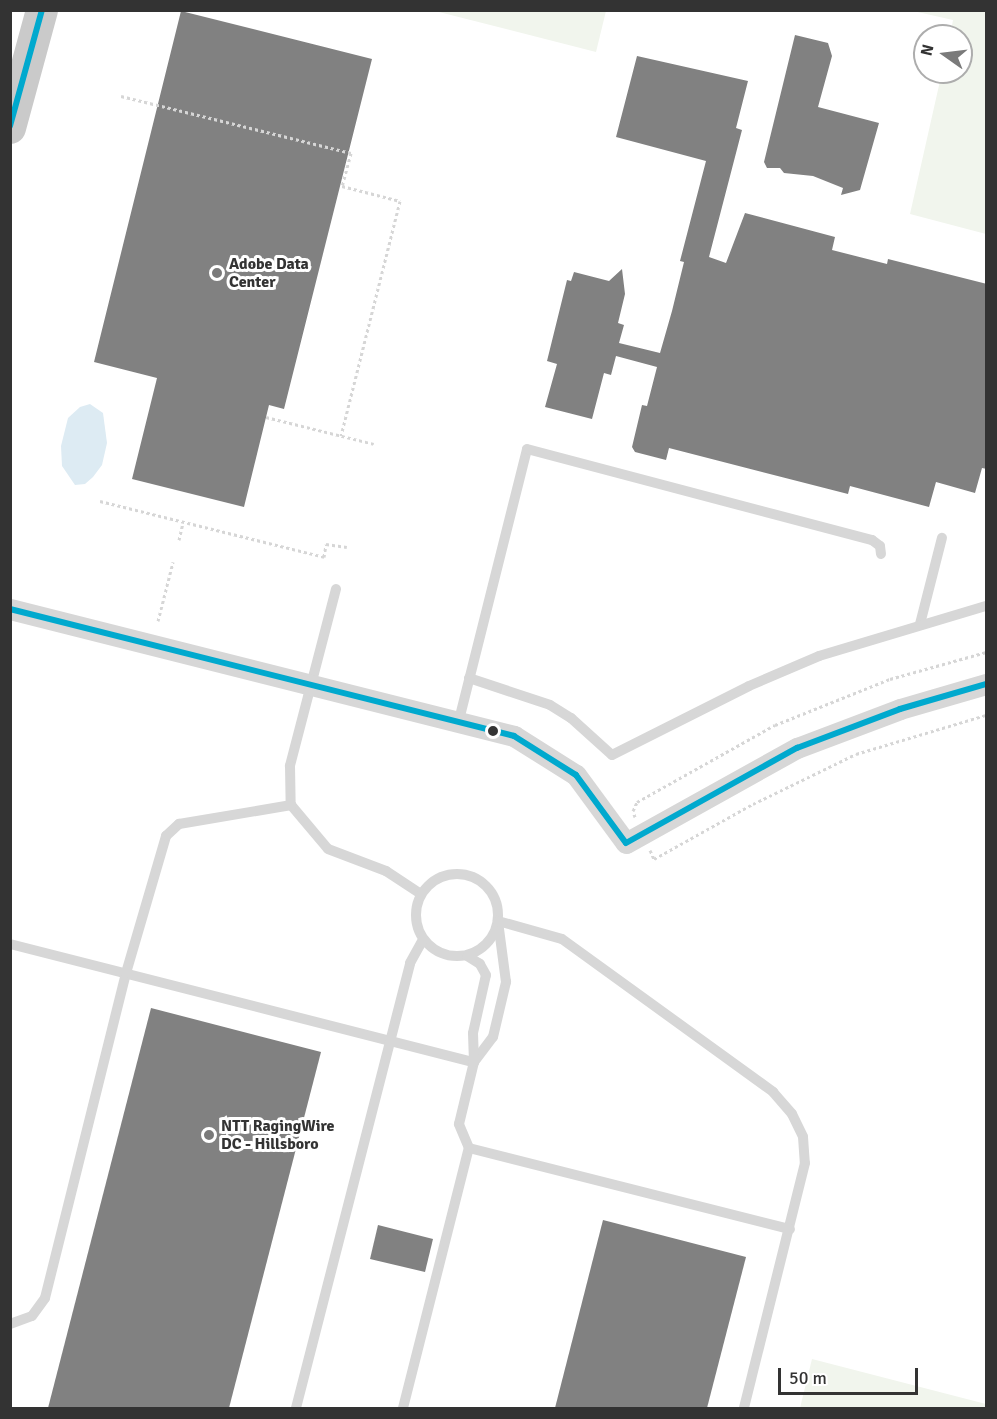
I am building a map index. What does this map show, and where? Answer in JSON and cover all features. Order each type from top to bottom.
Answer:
[{"type":"main road","points":[[10,128],[42,10]]},
{"type":"street","points":[[10,609],[459,720],[514,736],[556,759],[576,775],[626,843],[798,748],[900,709],[987,684]]},
{"type":"lane","points":[[459,720],[527,449],[872,540],[880,546],[880,554]]},
{"type":"lane","points":[[920,624],[942,538]]},
{"type":"lane","points":[[336,589],[313,685],[290,766],[291,805],[328,849],[386,871],[421,894]]},
{"type":"lane","points":[[469,678],[550,705],[571,718],[612,755],[749,686],[819,656],[920,624],[987,606]]},
{"type":"lane","points":[[10,1324],[32,1316],[45,1298],[126,974],[166,836],[178,824],[291,805]]},
{"type":"lane","points":[[474,1062],[493,1037],[506,982],[497,905],[490,890],[478,879],[463,874],[439,878],[421,894],[416,909],[416,926],[423,940],[435,951],[451,957],[467,956],[481,949],[492,937],[498,921]]},
{"type":"lane","points":[[498,921],[562,939],[773,1092],[792,1114],[806,1150],[790,1229],[744,1408]]},
{"type":"lane","points":[[296,1408],[410,963],[423,940]]},
{"type":"lane","points":[[10,944],[474,1062]]},
{"type":"lane","points":[[403,1408],[469,1148],[459,1124],[474,1062],[472,1033],[486,975],[480,964],[467,956]]},
{"type":"lane","points":[[469,1148],[790,1229]]},
{"type":"path","points":[[122,96],[351,153],[342,186],[400,201],[341,436]]},
{"type":"path","points":[[266,417],[374,444]]},
{"type":"path","points":[[100,501],[324,557],[326,544],[347,547]]},
{"type":"path","points":[[179,540],[183,522]]},
{"type":"path","points":[[158,621],[173,562]]},
{"type":"path","points":[[633,811],[636,801],[667,782],[823,703],[890,679],[987,652]]},
{"type":"path","points":[[654,858],[753,804],[856,754],[987,715]]},
{"type":"shaded area","points":[[435,11],[606,11],[596,52]]},
{"type":"shaded area","points":[[913,11],[986,11],[986,234],[910,214],[939,84],[973,84],[973,24],[952,24],[953,20]]},
{"type":"shaded area","points":[[90,404],[103,413],[107,443],[102,465],[93,477],[85,484],[75,485],[62,466],[61,446],[68,418],[80,407]]},
{"type":"shaded area","points":[[812,1359],[986,1404],[986,1408],[800,1408]]},
{"type":"building","name":"Adobe Data Center","points":[[181,11],[372,59],[284,409],[269,405],[244,507],[132,479],[157,378],[94,362]]},
{"type":"building","points":[[795,35],[828,43],[832,56],[818,107],[879,123],[860,190],[841,195],[843,188],[813,176],[784,173],[780,168],[767,168],[764,162]]},
{"type":"building","points":[[637,56],[748,81],[736,128],[742,130],[709,257],[726,263],[745,213],[835,237],[832,250],[887,264],[888,259],[987,284],[987,469],[982,468],[975,493],[936,482],[929,507],[850,486],[848,494],[669,448],[666,460],[635,452],[632,447],[642,405],[647,406],[657,367],[616,356],[611,375],[604,373],[592,419],[545,407],[557,364],[547,361],[567,280],[571,281],[574,272],[609,281],[622,269],[625,294],[618,323],[624,325],[619,343],[660,353],[672,311],[684,262],[680,261],[706,161],[616,137]]},
{"type":"building","name":"NTT RagingWire DC - Hillsboro","points":[[151,1008],[321,1052],[229,1408],[48,1408]]},
{"type":"building","points":[[603,1220],[746,1257],[707,1408],[555,1408]]},
{"type":"building","points":[[378,1225],[433,1239],[425,1272],[370,1259]]},
{"type":"transit line","points":[[10,126],[42,10]]},
{"type":"transit line","points":[[10,609],[514,736],[576,775],[626,843],[797,748],[900,709],[986,684]]},
{"type":"place","name":"Adobe Data Center","points":[[217,273]]},
{"type":"place","name":"NTT RagingWire DC - Hillsboro","points":[[209,1135]]}]
